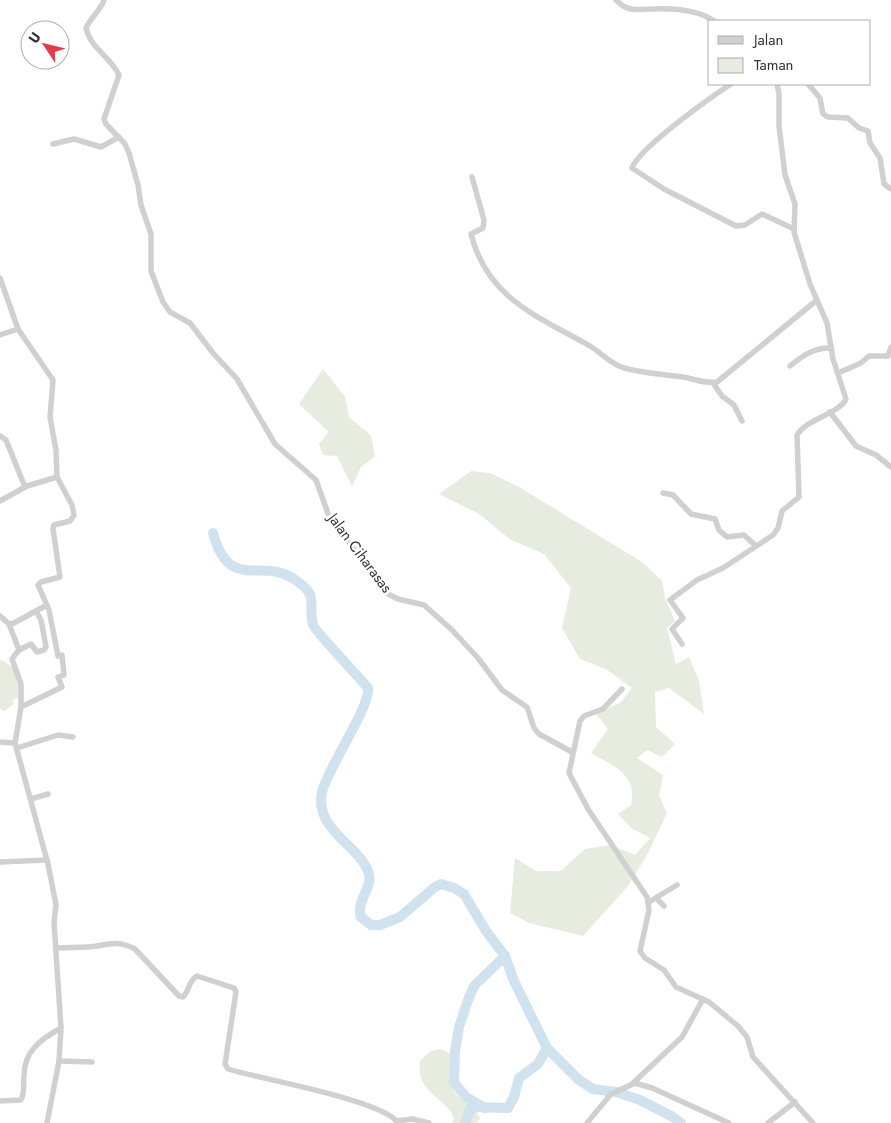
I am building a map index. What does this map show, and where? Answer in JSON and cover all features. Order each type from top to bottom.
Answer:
[{"type":"street","name":"Jalan Ciharasas","points":[[104,0],[101,8],[92,17],[86,28],[93,44],[119,75],[117,86],[104,117],[106,124],[126,147],[138,185],[141,206],[151,234],[151,271],[166,307],[194,326],[213,353],[240,384],[275,444],[316,480],[329,516],[388,594],[398,599],[424,605],[452,630],[478,658],[502,690],[527,707],[534,728],[539,734],[572,752]]},
{"type":"street","points":[[616,0],[632,10],[660,9],[698,12],[712,20]]},
{"type":"street","points":[[729,85],[694,108],[646,151],[632,168],[664,189],[736,226],[745,225],[762,214],[794,229]]},
{"type":"street","points":[[682,644],[672,629],[683,618],[670,600],[692,584],[722,568],[776,532],[782,511],[798,497],[797,435],[804,427],[842,404],[846,399],[831,348],[827,323],[810,284],[794,229],[795,204],[785,175],[778,126],[779,94],[777,85]]},
{"type":"street","points":[[809,85],[820,98],[821,112],[826,116],[848,118],[859,128],[868,131],[870,143],[880,158],[884,184],[891,189]]},
{"type":"street","points":[[52,144],[74,139],[101,147],[119,137]]},
{"type":"street","points":[[472,177],[484,220],[483,228],[471,234],[475,251],[480,258],[482,266],[514,302],[525,311],[592,348],[619,366],[713,382],[721,380],[817,300]]},
{"type":"street","points":[[0,278],[18,330],[53,380],[50,417],[56,450],[57,477],[72,505],[74,515],[70,521],[54,525],[61,575],[58,578],[42,582],[38,585],[47,605],[58,656],[62,655],[64,675],[58,677],[62,687],[20,708]]},
{"type":"street","points":[[0,335],[18,330]]},
{"type":"street","points":[[838,372],[861,363],[869,356],[888,356],[891,347]]},
{"type":"street","points":[[790,366],[810,352],[831,348]]},
{"type":"street","points":[[713,382],[722,396],[734,405],[742,421]]},
{"type":"street","points":[[830,412],[856,446],[876,455],[891,467]]},
{"type":"street","points":[[0,436],[6,440],[25,488]]},
{"type":"street","points":[[0,501],[25,488],[57,477]]},
{"type":"street","points":[[663,493],[673,495],[691,514],[715,519],[719,530],[727,537],[744,535],[756,546]]},
{"type":"street","points":[[9,624],[22,620],[47,605]]},
{"type":"street","points":[[36,611],[41,620],[46,649],[37,652],[31,644],[19,650],[12,659],[20,679],[20,708],[16,745],[47,860],[56,905],[54,922],[61,1028],[59,1061],[47,1123]]},
{"type":"street","points":[[0,616],[9,624],[19,650]]},
{"type":"street","points":[[622,689],[603,709],[584,716],[579,724],[569,773],[572,782],[649,902],[640,946],[642,955],[664,970],[676,987],[703,998],[743,1031],[753,1057],[813,1123]]},
{"type":"street","points":[[0,742],[16,745],[58,735],[73,736]]},
{"type":"street","points":[[31,799],[48,794]]},
{"type":"street","points":[[0,862],[47,860]]},
{"type":"street","points":[[649,902],[677,885]]},
{"type":"street","points":[[656,898],[664,906]]},
{"type":"street","points":[[56,948],[96,946],[118,942],[126,944],[135,949],[179,996],[183,997],[192,980],[197,976],[234,988],[236,992],[225,1064],[228,1068],[353,1100],[398,1122],[412,1119],[429,1123]]},
{"type":"street","points":[[587,1123],[612,1093],[632,1084],[682,1038],[703,998]]},
{"type":"street","points":[[0,1101],[21,1100],[23,1095],[24,1068],[30,1053],[38,1042],[61,1028]]},
{"type":"street","points":[[59,1061],[92,1062]]},
{"type":"street","points":[[632,1084],[652,1088],[729,1123]]},
{"type":"street","points":[[768,1123],[795,1102]]},
{"type":"green space","points":[[323,369],[345,397],[349,417],[371,436],[375,456],[361,467],[352,486],[337,456],[323,455],[319,444],[329,432],[299,404]]},
{"type":"green space","points":[[471,471],[490,473],[519,487],[642,562],[662,581],[665,598],[675,621],[667,628],[676,664],[689,657],[699,681],[704,714],[669,688],[655,692],[656,727],[675,744],[662,757],[647,750],[637,758],[663,775],[659,796],[667,813],[648,853],[628,886],[583,936],[529,923],[510,913],[515,858],[536,871],[561,871],[585,849],[610,845],[635,855],[650,838],[631,828],[618,814],[631,805],[631,786],[627,778],[615,767],[591,753],[608,729],[596,714],[621,702],[632,688],[606,669],[580,659],[562,628],[571,588],[544,554],[511,540],[479,514],[439,494]]},
{"type":"green space","points":[[0,660],[6,662],[14,670],[20,691],[20,697],[13,700],[13,704],[5,711],[0,709]]},
{"type":"green space","points":[[439,1049],[450,1054],[452,1062],[450,1078],[453,1090],[477,1113],[480,1118],[477,1123],[452,1123],[454,1119],[451,1112],[424,1084],[421,1078],[420,1061],[431,1051]]},
{"type":"waterway","points":[[213,533],[220,551],[228,562],[237,568],[282,573],[294,579],[308,590],[311,600],[313,625],[368,688],[363,709],[326,781],[322,792],[321,805],[324,816],[330,826],[363,862],[368,871],[369,883],[361,905],[361,917],[371,925],[380,925],[400,917],[441,884],[454,888],[464,894],[486,931],[505,956],[514,981],[547,1048],[579,1080],[593,1089],[616,1092],[640,1100],[681,1123]]},
{"type":"waterway","points":[[485,1108],[466,1097],[454,1082],[455,1051],[459,1027],[474,986],[505,956]]},
{"type":"waterway","points":[[465,1123],[471,1107],[508,1108],[514,1097],[519,1078],[538,1064],[547,1048]]}]
